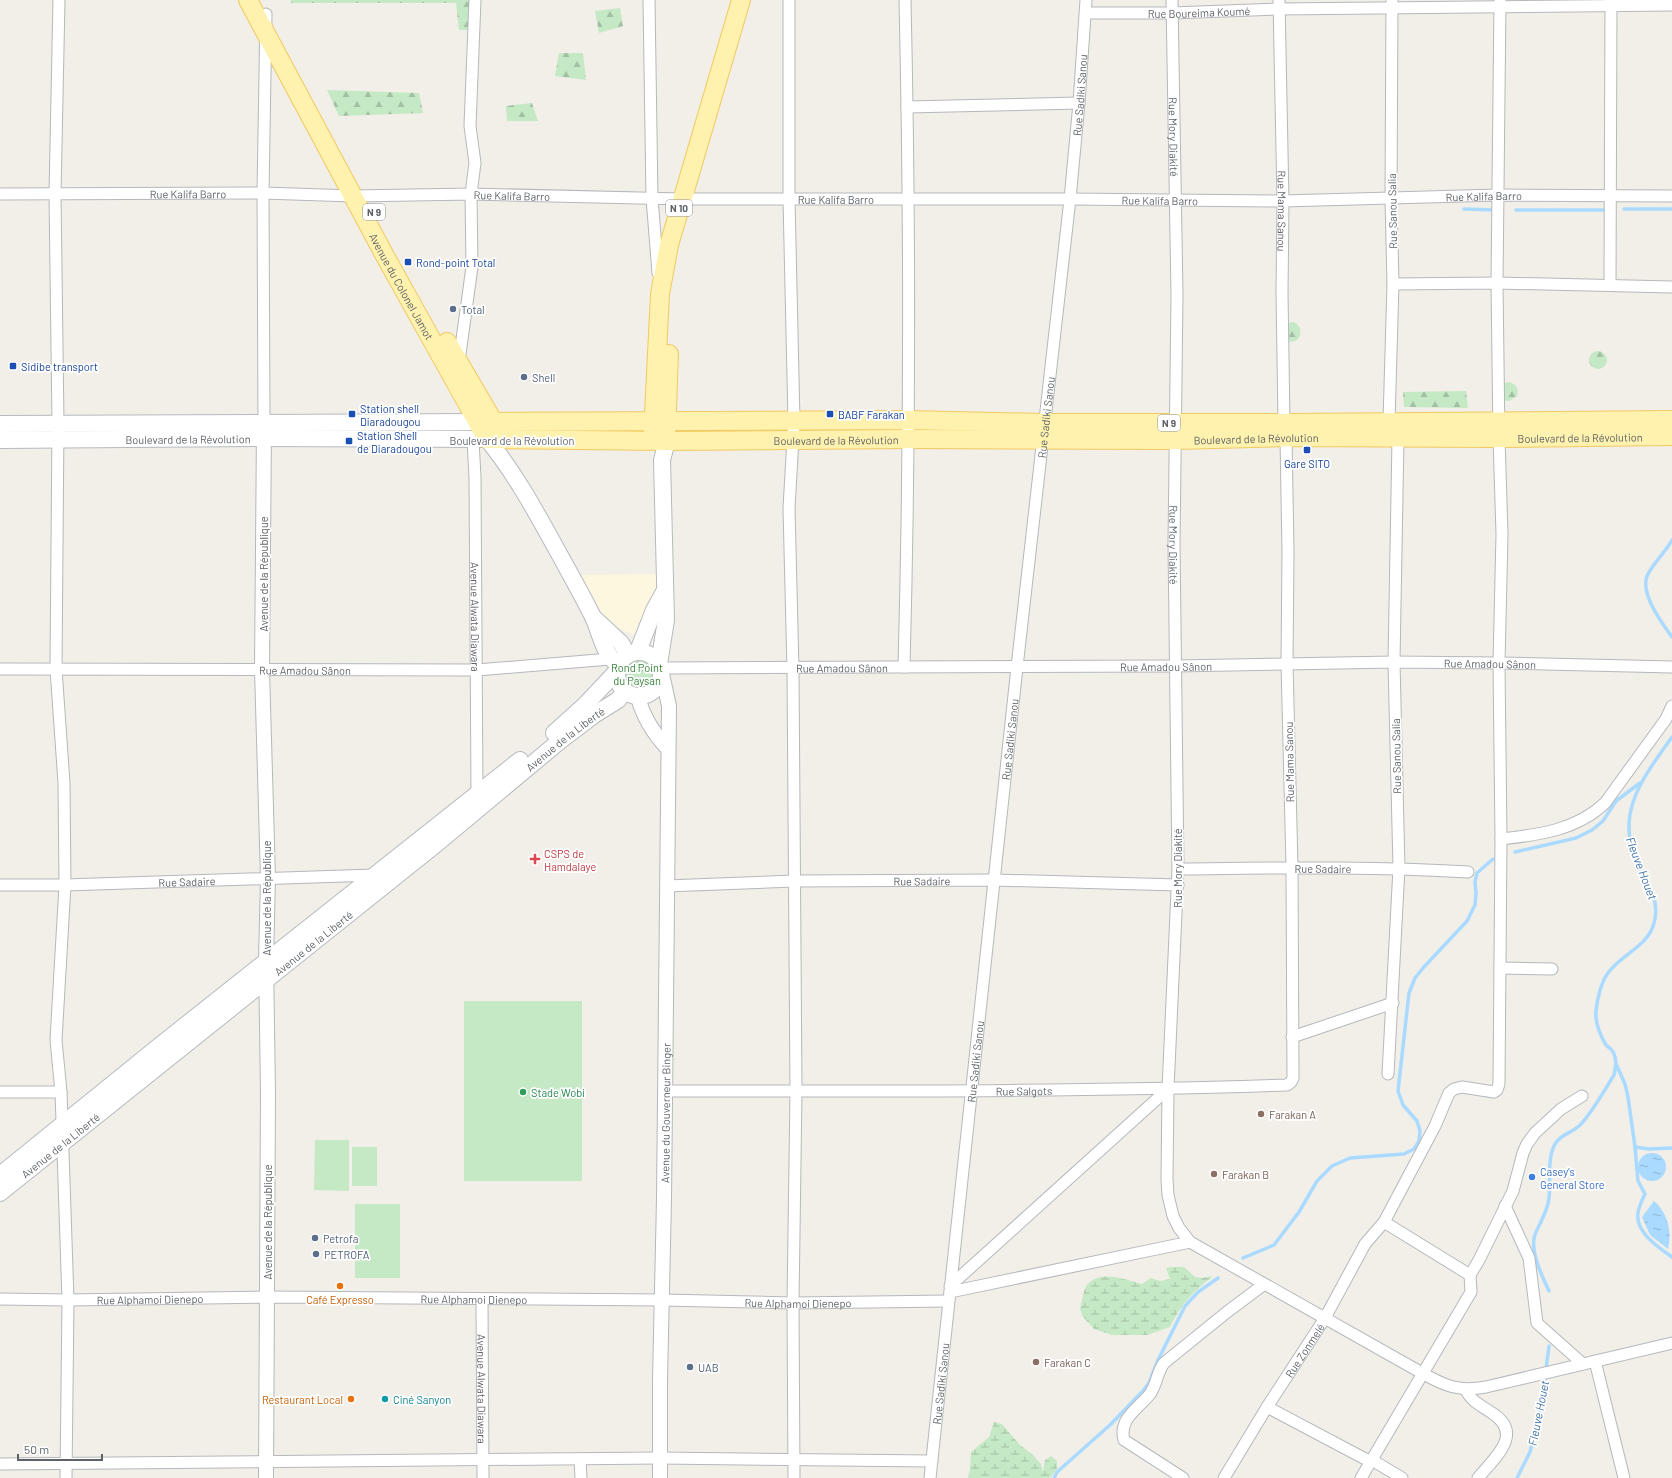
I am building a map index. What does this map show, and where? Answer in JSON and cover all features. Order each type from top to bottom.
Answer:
[{"type":"main road","name":"Avenue du Colonel Jamot","points":[[248,0],[486,422],[488,440],[506,462],[545,528],[593,617],[621,642],[622,660]]},
{"type":"main road","name":"N 10","points":[[659,422],[672,295],[688,199],[741,0]]},
{"type":"main road","name":"N 10","points":[[660,441],[660,294],[669,245],[688,199],[753,0]]},
{"type":"main road","name":"Avenue du Colonel Jamot","points":[[263,7],[359,196]]},
{"type":"main road","name":"Boulevard de la Révolution","points":[[0,424],[908,420],[1044,431]]},
{"type":"main road","name":"Boulevard de la Révolution","points":[[1285,430],[1398,438],[1499,430],[1672,420]]},
{"type":"main road","name":"Boulevard de la Révolution","points":[[0,440],[264,438],[660,441],[908,439],[1044,431],[1285,430],[1389,421],[1499,430],[1672,436]]},
{"type":"main road","name":"Avenue du Gouverneur Binger","points":[[660,441],[662,460],[666,589],[666,620],[661,669]]},
{"type":"main road","points":[[622,660],[649,654],[661,669],[661,680],[656,689],[648,695],[631,694],[618,683],[622,660],[666,589]]},
{"type":"main road","name":"Avenue de la Liberté","points":[[0,1175],[374,875],[563,726],[585,705],[622,660]]},
{"type":"main road","name":"Avenue de la Liberté","points":[[0,1193],[435,844],[561,740],[594,715],[631,694]]},
{"type":"street","points":[[60,0],[55,194],[58,423],[56,669],[64,783],[65,885],[56,1040],[61,1092],[68,1300],[66,1478]]},
{"type":"street","points":[[454,367],[472,268],[471,194],[475,163],[470,126],[474,0]]},
{"type":"street","points":[[648,0],[652,198],[660,294]]},
{"type":"street","points":[[789,0],[789,199],[794,421],[789,508],[793,669],[796,1091],[793,1304],[794,1478]]},
{"type":"street","points":[[904,667],[908,439],[908,199],[905,0]]},
{"type":"street","name":"Rue Sadiki Sanou","points":[[930,1478],[1017,667],[1070,199],[1079,103],[1086,0]]},
{"type":"street","name":"Rue Mory Diakité","points":[[1172,0],[1176,201],[1175,666],[1178,885],[1168,1089],[1168,1195],[1176,1222],[1190,1242]]},
{"type":"street","points":[[1500,3],[1497,283],[1502,534],[1499,663],[1501,839],[1500,968],[1552,969]]},
{"type":"street","name":"Rue Boureima Koumé","points":[[1086,13],[1172,13],[1279,5],[1500,3],[1611,3],[1672,5]]},
{"type":"street","points":[[1610,285],[1611,3]]},
{"type":"street","name":"Rue Sanou Salia","points":[[1389,421],[1393,284],[1391,199],[1392,4]]},
{"type":"street","name":"Rue Mama Sanou","points":[[1279,5],[1283,201],[1282,292],[1288,552],[1287,663],[1292,867],[1293,1078],[1287,1085]]},
{"type":"street","points":[[263,7],[266,33],[263,193],[264,422]]},
{"type":"street","points":[[907,107],[1079,103]]},
{"type":"street","name":"Rue Kalifa Barro","points":[[0,194],[263,193],[359,196],[471,194],[688,199],[1070,199],[1176,201],[1391,199],[1498,195],[1672,196]]},
{"type":"street","points":[[1393,284],[1497,283],[1672,287]]},
{"type":"street","name":"Avenue de la République","points":[[264,422],[262,670],[268,878],[266,962],[268,1093],[266,1478]]},
{"type":"street","name":"Rue Sanou Salia","points":[[1388,1074],[1399,868],[1394,662],[1398,438]]},
{"type":"street","name":"Avenue Alwata Diawara","points":[[477,793],[475,477],[488,440]]},
{"type":"street","name":"Rue Amadou Sânon","points":[[0,669],[477,670],[622,660]]},
{"type":"street","name":"Rue Amadou Sânon","points":[[661,669],[1175,666],[1394,662],[1672,667]]},
{"type":"street","points":[[1672,667],[1672,677]]},
{"type":"street","name":"Avenue du Gouverneur Binger","points":[[660,1478],[659,1458],[669,706],[661,669]]},
{"type":"street","points":[[631,694],[655,735],[668,749]]},
{"type":"street","points":[[1501,839],[1531,836],[1556,830],[1573,824],[1597,811],[1605,803],[1666,719],[1672,706]]},
{"type":"street","name":"Rue Sadaire","points":[[1178,869],[1292,867],[1399,868],[1468,872]]},
{"type":"street","name":"Rue Sadaire","points":[[0,885],[65,885],[374,875]]},
{"type":"street","name":"Rue Sadaire","points":[[666,886],[794,881],[995,880],[1178,885]]},
{"type":"street","name":"Rue Zonmelé","points":[[1224,1478],[1267,1407],[1325,1318],[1365,1244],[1384,1222],[1436,1126],[1449,1093],[1454,1089],[1462,1087],[1491,1092],[1497,1090],[1500,968]]},
{"type":"street","points":[[1292,1037],[1393,1002]]},
{"type":"street","name":"Rue Salgots","points":[[664,1091],[972,1091],[1168,1089],[1287,1085]]},
{"type":"street","points":[[950,1293],[1168,1089]]},
{"type":"street","points":[[0,1092],[61,1092]]},
{"type":"street","points":[[1361,1478],[1471,1292],[1470,1275],[1513,1191],[1527,1144],[1535,1133],[1561,1109],[1582,1096]]},
{"type":"street","points":[[1506,1206],[1529,1258],[1537,1323],[1583,1364]]},
{"type":"street","points":[[1384,1222],[1470,1275]]},
{"type":"street","points":[[1190,1242],[1263,1285],[1450,1387],[1474,1389],[1672,1343]]},
{"type":"street","name":"Rue Alphamoi Dienepo","points":[[0,1299],[68,1300],[266,1297],[482,1300],[662,1300],[793,1304],[950,1293],[1190,1242]]},
{"type":"street","points":[[1183,1478],[1124,1440],[1122,1430],[1125,1423],[1150,1393],[1160,1367],[1227,1312],[1263,1285]]},
{"type":"street","name":"Avenue Alwata Diawara","points":[[482,1300],[483,1478]]},
{"type":"street","points":[[1595,1361],[1624,1478]]},
{"type":"street","points":[[1465,1389],[1470,1398],[1476,1404],[1492,1413],[1505,1424],[1508,1433],[1505,1444],[1478,1478]]},
{"type":"street","points":[[1267,1407],[1402,1478]]},
{"type":"street","points":[[0,1464],[659,1458],[932,1461]]},
{"type":"street","points":[[580,1459],[581,1478]]},
{"type":"shaded area","points":[[660,574],[658,593],[636,635],[614,627],[607,621],[577,575]]},
{"type":"green space","points":[[291,0],[472,0],[470,30],[459,30],[456,3],[291,3]]},
{"type":"green space","points":[[620,8],[623,26],[599,33],[595,11]]},
{"type":"green space","points":[[559,53],[583,53],[586,80],[555,76]]},
{"type":"green space","points":[[327,90],[419,93],[423,113],[339,116]]},
{"type":"green space","points":[[532,103],[538,121],[507,121],[506,106]]},
{"type":"green space","points":[[1286,323],[1296,323],[1300,328],[1300,335],[1298,339],[1290,342],[1286,341]]},
{"type":"green space","points":[[1598,351],[1604,354],[1607,360],[1604,366],[1598,369],[1592,366],[1589,360],[1592,354]]},
{"type":"green space","points":[[1508,382],[1515,385],[1518,391],[1517,396],[1509,401],[1503,400],[1503,384]]},
{"type":"green space","points":[[1466,391],[1468,408],[1404,407],[1403,392]]},
{"type":"green space","name":"Rond Point du Paysan","points":[[640,656],[647,659],[652,664],[655,675],[649,686],[636,691],[625,686],[620,677],[623,663]]},
{"type":"green space","name":"Stade Wobi","points":[[464,1001],[582,1001],[582,1181],[464,1181]]},
{"type":"green space","points":[[315,1140],[349,1140],[349,1191],[314,1190]]},
{"type":"green space","points":[[352,1147],[377,1147],[377,1186],[352,1186]]},
{"type":"green space","points":[[355,1204],[400,1204],[400,1278],[355,1278]]},
{"type":"green space","points":[[1184,1267],[1195,1277],[1202,1278],[1212,1276],[1187,1300],[1178,1312],[1170,1327],[1147,1335],[1112,1335],[1094,1329],[1083,1317],[1080,1309],[1084,1293],[1087,1285],[1093,1280],[1113,1277],[1142,1284],[1151,1278],[1160,1281],[1170,1279],[1166,1268]]},
{"type":"green space","points":[[994,1422],[1002,1424],[1020,1445],[1033,1455],[1041,1464],[1043,1472],[1045,1460],[1051,1456],[1057,1461],[1057,1469],[1050,1478],[968,1478],[971,1452],[989,1437]]},
{"type":"water","points":[[1652,1153],[1658,1154],[1662,1157],[1665,1161],[1665,1173],[1662,1177],[1658,1180],[1652,1181],[1646,1180],[1642,1177],[1639,1173],[1638,1167],[1639,1161],[1642,1157],[1646,1154]]},
{"type":"water","points":[[1654,1201],[1663,1211],[1668,1223],[1668,1249],[1650,1235],[1642,1217]]},
{"type":"waterway","points":[[1464,209],[1495,210]]},
{"type":"waterway","points":[[1624,209],[1672,209]]},
{"type":"waterway","points":[[1516,210],[1603,210]]},
{"type":"waterway","name":"Fleuve Houet","points":[[1672,540],[1650,571],[1647,576],[1646,583],[1649,600],[1672,637]]},
{"type":"waterway","name":"Fleuve Houet","points":[[1549,1291],[1537,1262],[1534,1239],[1547,1207],[1550,1192],[1550,1165],[1552,1152],[1556,1142],[1579,1126],[1586,1118],[1614,1075],[1616,1064],[1615,1057],[1613,1051],[1606,1045],[1597,1024],[1597,1002],[1601,986],[1608,973],[1613,966],[1646,938],[1651,931],[1656,916],[1653,895],[1632,850],[1629,832],[1630,815],[1634,799],[1641,783],[1672,737]]},
{"type":"waterway","points":[[1515,852],[1576,838],[1592,830],[1603,821],[1616,801],[1640,783]]},
{"type":"waterway","points":[[1243,1258],[1274,1245],[1299,1212],[1317,1181],[1332,1166],[1350,1158],[1404,1154],[1414,1149],[1419,1141],[1420,1131],[1417,1121],[1403,1105],[1398,1091],[1409,993],[1415,978],[1423,968],[1467,921],[1475,905],[1475,882],[1477,873],[1493,859]]},
{"type":"waterway","points":[[1617,1066],[1625,1084],[1628,1097],[1638,1181],[1645,1194],[1639,1208],[1638,1220],[1644,1233],[1660,1249],[1672,1257]]},
{"type":"waterway","points":[[1635,1147],[1649,1149],[1672,1148]]},
{"type":"waterway","points":[[1054,1478],[1057,1472],[1110,1425],[1142,1392],[1149,1383],[1158,1360],[1185,1306],[1198,1292],[1218,1278]]},
{"type":"waterway","name":"Fleuve Houet","points":[[1517,1478],[1530,1452],[1541,1408],[1549,1346]]},
{"type":"place","name":"Rond-point Total","points":[[408,262]]},
{"type":"place","name":"Total","points":[[453,309]]},
{"type":"place","name":"Sidibe transport","points":[[13,366]]},
{"type":"place","name":"Shell","points":[[524,377]]},
{"type":"place","name":"Station shell Diaradougou","points":[[352,414]]},
{"type":"place","name":"BABF Farakan","points":[[830,414]]},
{"type":"place","name":"Station Shell de Diaradougou","points":[[349,441]]},
{"type":"place","name":"Gare SITO","points":[[1307,450]]},
{"type":"place","name":"CSPS de Hamdalaye","points":[[535,859]]},
{"type":"place","name":"Stade Wobi","points":[[523,1092]]},
{"type":"place","name":"Farakan A","points":[[1261,1114]]},
{"type":"place","name":"Farakan B","points":[[1214,1174]]},
{"type":"place","name":"Casey's General Store","points":[[1532,1177]]},
{"type":"place","name":"Petrofa","points":[[315,1238]]},
{"type":"place","name":"PETROFA","points":[[316,1254]]},
{"type":"place","name":"Café Expresso","points":[[340,1286]]},
{"type":"place","name":"Farakan C","points":[[1036,1362]]},
{"type":"place","name":"UAB","points":[[690,1367]]},
{"type":"place","name":"Restaurant Local","points":[[351,1399]]},
{"type":"place","name":"Ciné Sanyon","points":[[385,1399]]}]
